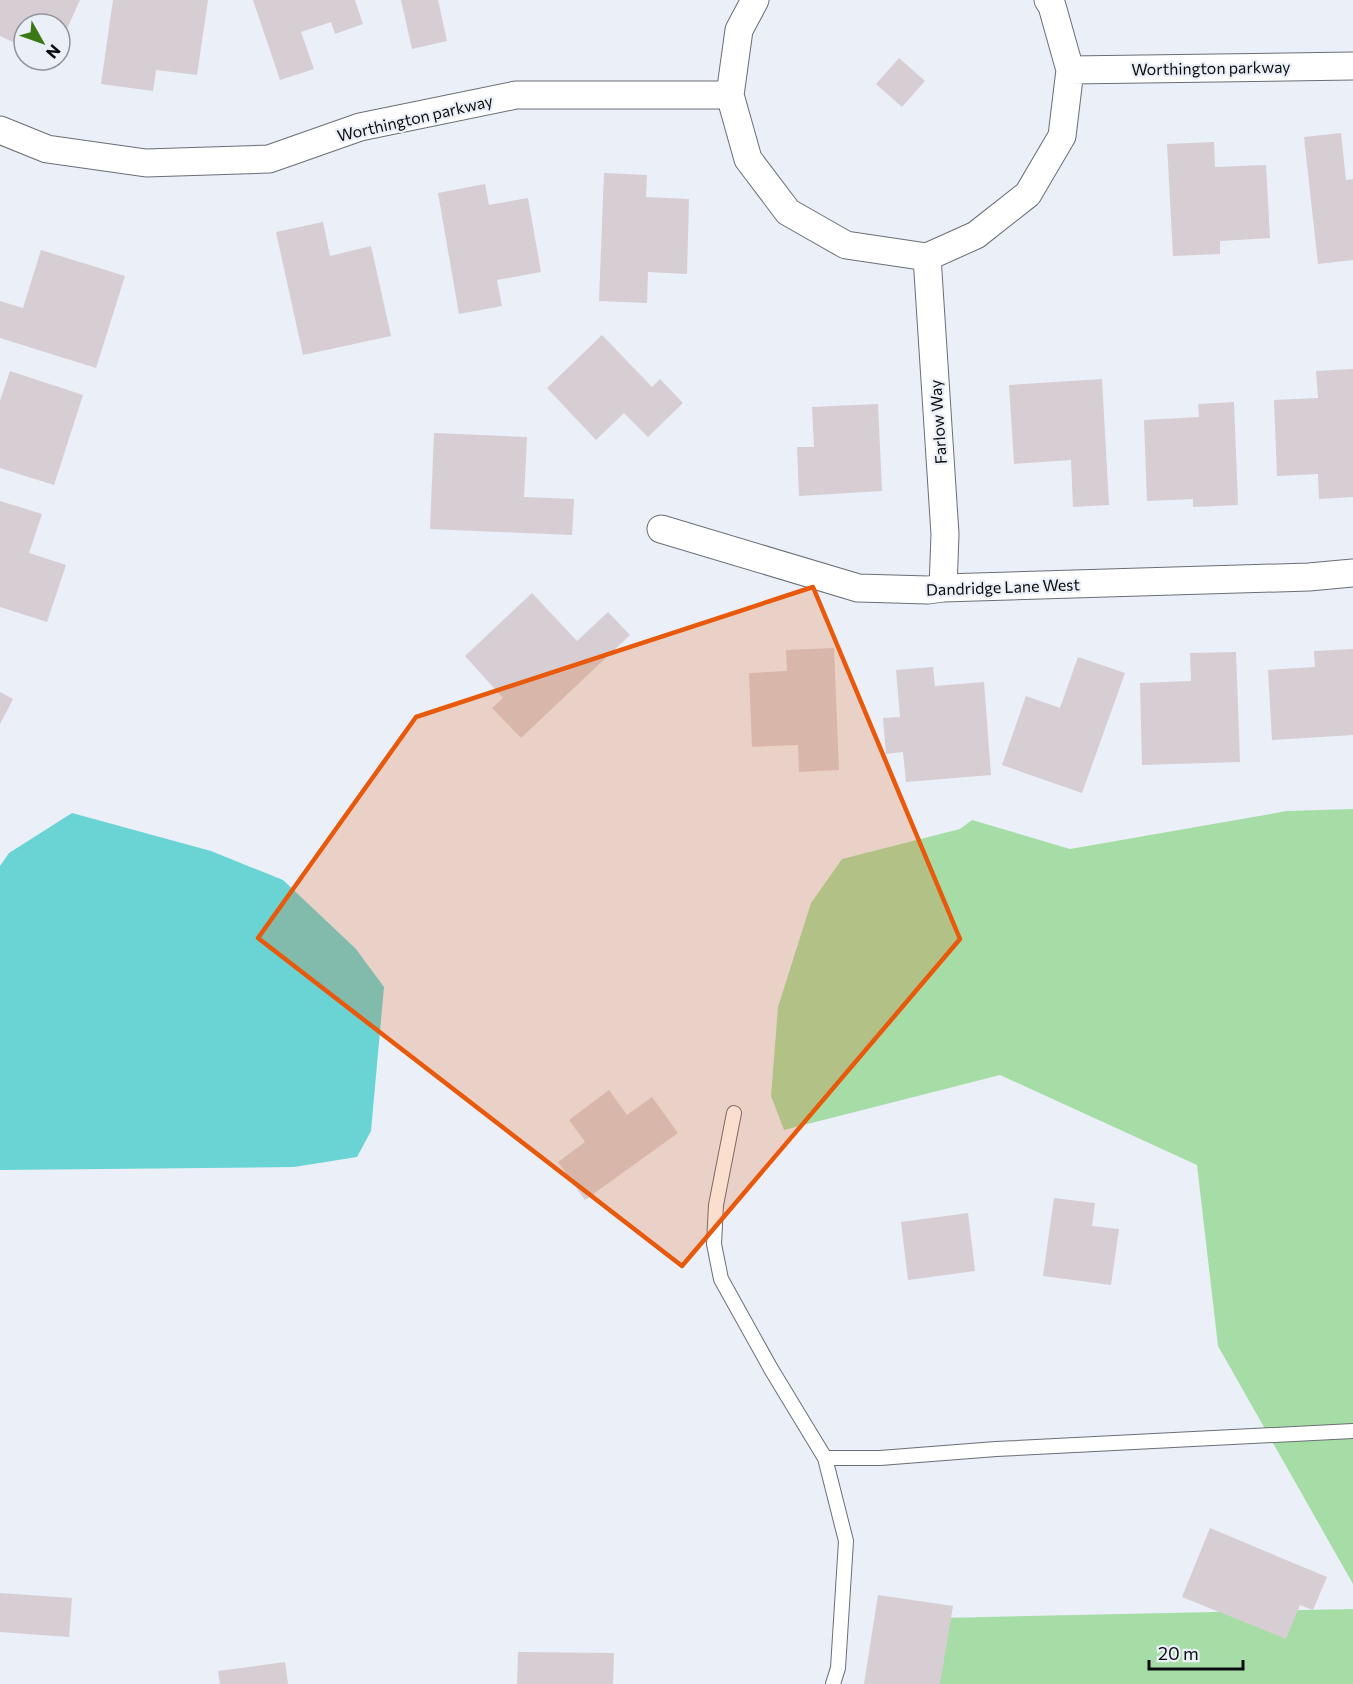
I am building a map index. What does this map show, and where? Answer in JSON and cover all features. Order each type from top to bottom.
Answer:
[{"type":"street","points":[[755,0],[739,30],[730,95],[748,159],[788,212],[846,245],[927,257],[976,235],[1028,194],[1062,136],[1070,70],[1052,6],[1048,0]]},
{"type":"street","name":"Worthington parkway","points":[[1070,70],[1353,66]]},
{"type":"street","name":"Worthington parkway","points":[[0,130],[47,149],[146,163],[269,159],[360,127],[516,95],[730,95]]},
{"type":"street","name":"Farlow Way","points":[[927,257],[945,534],[943,588]]},
{"type":"street","name":"Dandridge Lane West","points":[[661,529],[858,588],[928,590],[1353,573]]},
{"type":"lane","points":[[734,1113],[716,1205],[714,1244],[721,1279],[771,1369],[825,1458],[846,1541],[838,1668],[832,1684]]},
{"type":"lane","points":[[825,1458],[880,1458],[996,1449],[1353,1431]]},
{"type":"highlighted area","points":[[813,587],[960,939],[682,1266],[258,938],[416,717]]},
{"type":"green space","points":[[1353,809],[1353,1584],[1218,1346],[1197,1165],[1000,1075],[784,1130],[771,1096],[778,1007],[811,903],[842,859],[960,829],[972,820],[1070,849],[1287,811]]},
{"type":"green space","points":[[1353,1609],[1353,1684],[874,1684],[896,1619]]},
{"type":"water","points":[[72,813],[211,851],[283,880],[356,949],[384,987],[371,1131],[357,1157],[294,1167],[0,1170],[0,866],[9,853]]},
{"type":"building","points":[[0,0],[80,0],[72,18],[72,12],[12,12],[12,42],[0,36]]},
{"type":"building","points":[[113,0],[208,0],[197,75],[156,70],[153,91],[101,84]]},
{"type":"building","points":[[253,0],[355,0],[363,24],[335,34],[331,22],[301,32],[314,69],[280,80]]},
{"type":"building","points":[[401,0],[438,0],[447,41],[412,49]]},
{"type":"building","points":[[899,58],[925,81],[902,107],[876,84]]},
{"type":"building","points":[[1341,133],[1346,180],[1353,179],[1353,260],[1318,264],[1304,137]]},
{"type":"building","points":[[1214,142],[1215,167],[1266,165],[1270,238],[1220,241],[1220,254],[1173,256],[1167,144]]},
{"type":"building","points":[[604,173],[647,175],[646,197],[689,199],[687,274],[648,272],[647,303],[599,301]]},
{"type":"building","points":[[485,184],[489,205],[528,198],[541,272],[497,280],[502,306],[459,314],[438,193]]},
{"type":"building","points":[[323,222],[330,256],[371,246],[391,336],[303,355],[276,232]]},
{"type":"building","points":[[41,250],[125,276],[96,368],[0,338],[0,301],[23,308]]},
{"type":"building","points":[[602,335],[652,387],[660,379],[683,403],[648,437],[624,413],[596,440],[547,388]]},
{"type":"building","points":[[1353,369],[1353,497],[1319,499],[1318,474],[1277,476],[1274,400],[1318,398],[1316,371]]},
{"type":"building","points":[[10,371],[83,395],[54,485],[0,468],[0,401]]},
{"type":"building","points":[[1102,379],[1109,505],[1073,507],[1071,460],[1014,464],[1009,385]]},
{"type":"building","points":[[1234,402],[1238,505],[1193,507],[1193,499],[1147,501],[1144,420],[1199,417],[1198,404]]},
{"type":"building","points":[[878,404],[882,491],[799,496],[797,447],[814,447],[812,407]]},
{"type":"building","points":[[434,433],[527,437],[524,497],[574,499],[572,535],[430,529]]},
{"type":"building","points":[[0,501],[42,514],[29,553],[66,565],[47,622],[0,607]]},
{"type":"building","points":[[532,593],[577,641],[608,612],[630,635],[521,738],[492,708],[503,698],[465,656]]},
{"type":"building","points":[[834,648],[839,770],[799,772],[798,745],[752,747],[749,673],[787,671],[786,650]]},
{"type":"building","points":[[1353,649],[1353,735],[1272,740],[1268,670],[1315,667],[1314,651]]},
{"type":"building","points":[[1236,652],[1240,762],[1142,765],[1140,683],[1191,681],[1190,653]]},
{"type":"building","points":[[1078,657],[1125,673],[1082,793],[1002,765],[1026,696],[1060,708]]},
{"type":"building","points":[[933,667],[935,686],[984,682],[991,775],[906,782],[903,752],[886,754],[883,718],[900,717],[896,670]]},
{"type":"building","points":[[0,692],[13,699],[0,724]]},
{"type":"building","points":[[609,1090],[627,1115],[652,1097],[678,1133],[585,1200],[558,1162],[585,1142],[569,1120]]},
{"type":"building","points":[[1054,1198],[1095,1203],[1092,1226],[1119,1229],[1111,1285],[1043,1276]]},
{"type":"building","points":[[968,1213],[975,1271],[908,1280],[901,1222]]},
{"type":"building","points":[[1210,1528],[1327,1577],[1313,1610],[1300,1605],[1286,1639],[1182,1597]]},
{"type":"building","points":[[0,1593],[72,1598],[69,1637],[0,1632]]},
{"type":"building","points":[[878,1595],[953,1606],[940,1684],[864,1684]]},
{"type":"building","points":[[518,1652],[614,1653],[613,1684],[517,1684]]},
{"type":"building","points":[[285,1662],[288,1684],[220,1684],[218,1671]]}]
